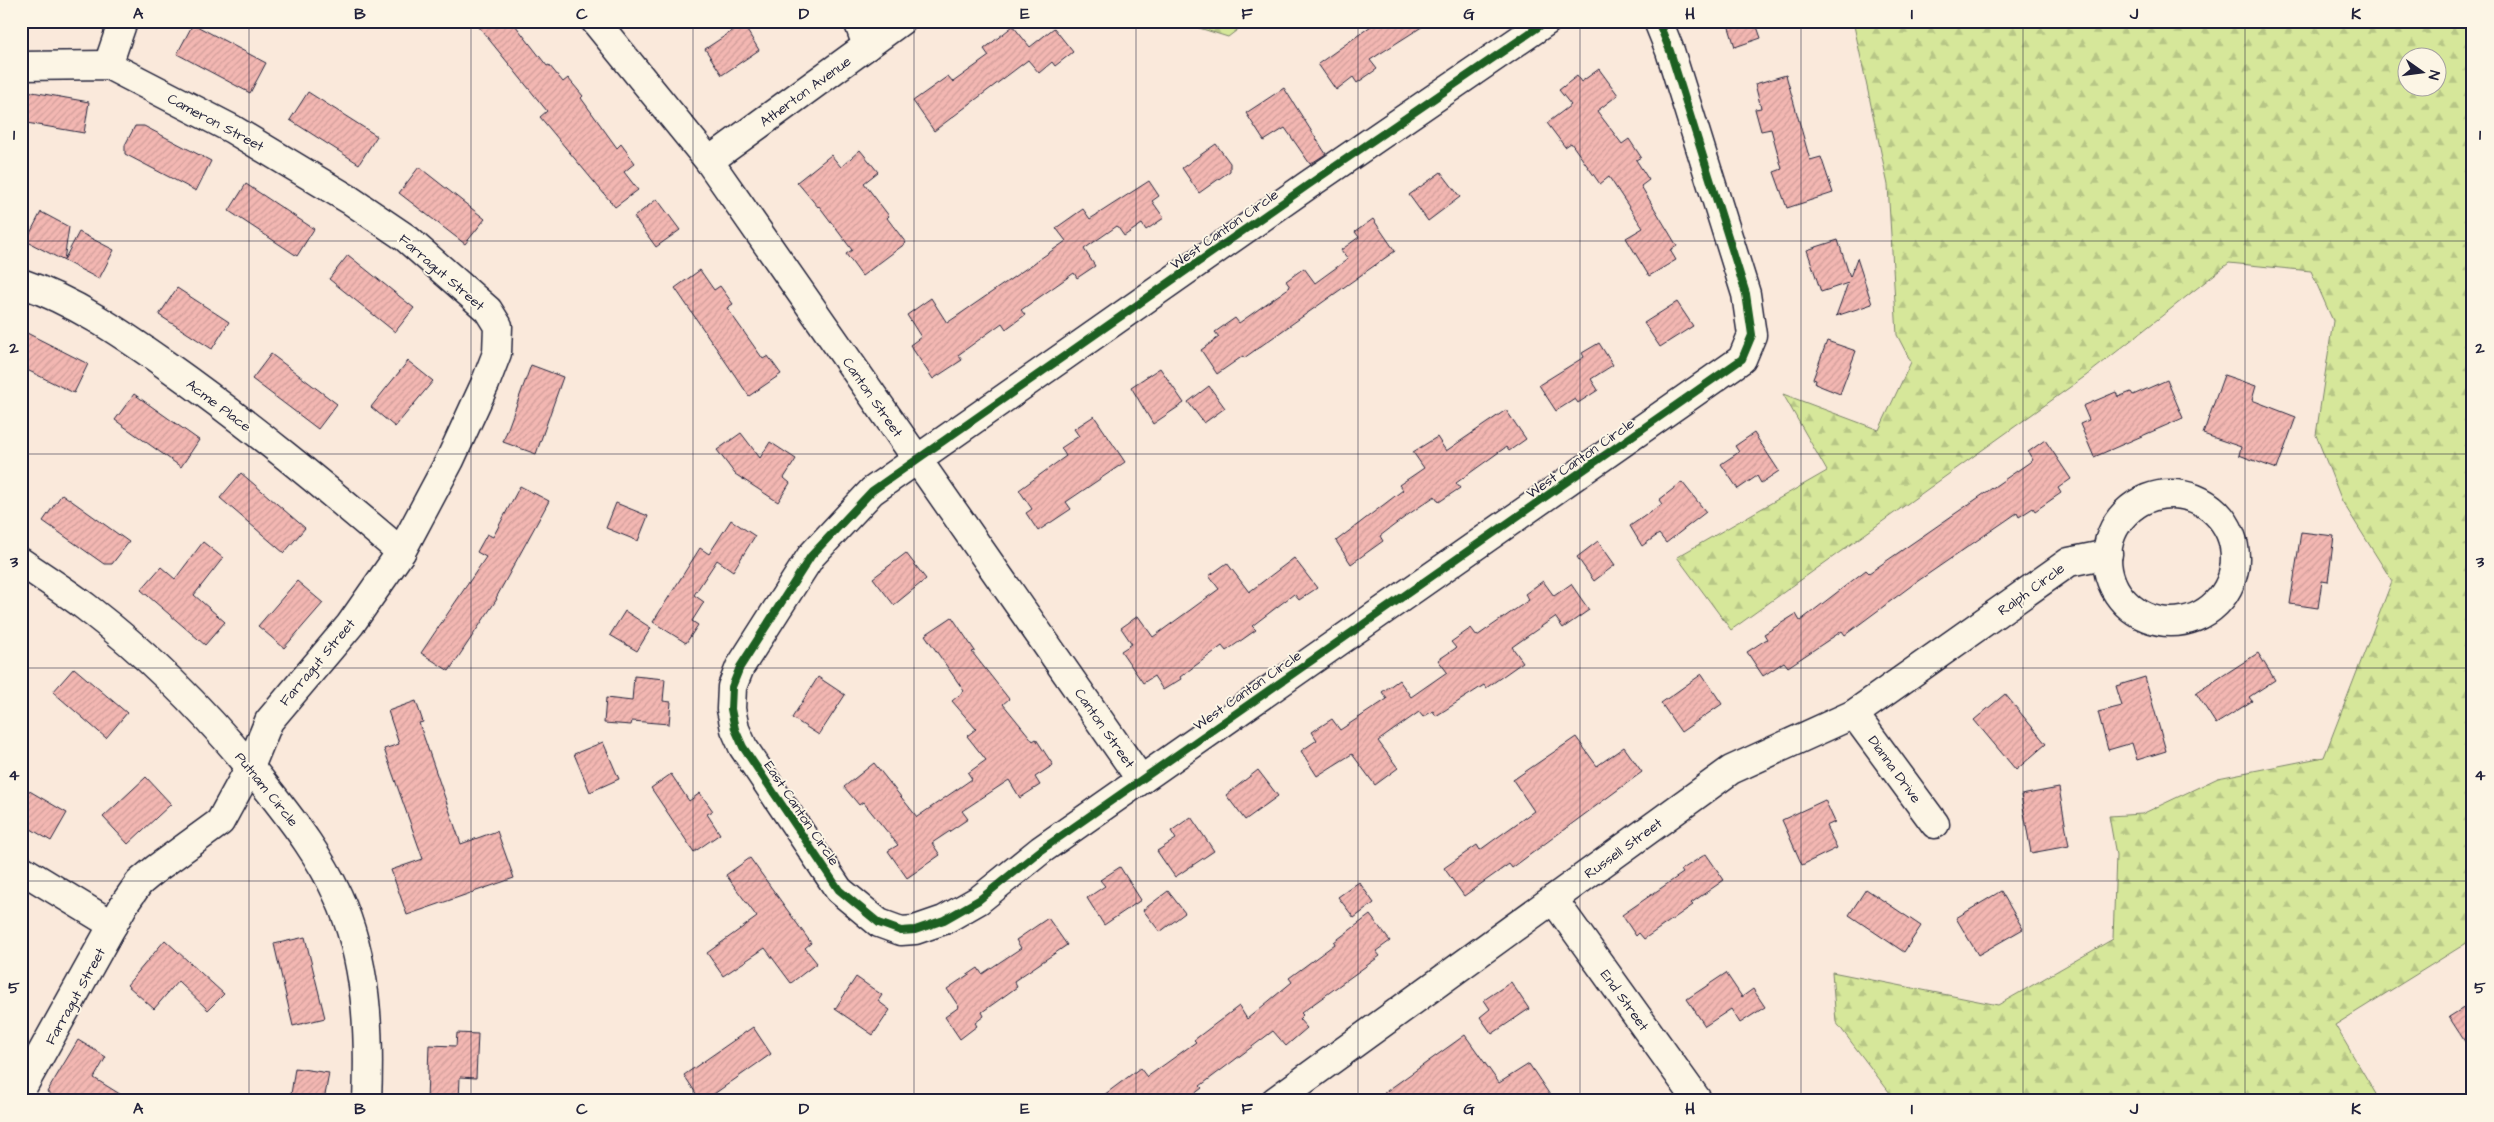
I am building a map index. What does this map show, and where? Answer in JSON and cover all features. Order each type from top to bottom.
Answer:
[{"type":"street","points":[[108,65],[123,21]]},
{"type":"street","name":"Canton Street","points":[[595,21],[709,161],[1141,780]]},
{"type":"street","name":"Atherton Avenue","points":[[709,161],[863,34],[901,21]]},
{"type":"street","name":"West Canton Circle","points":[[917,460],[1308,185],[1547,21]]},
{"type":"street","name":"West Canton Circle","points":[[1141,780],[1742,359],[1752,335],[1746,294],[1693,121],[1658,21]]},
{"type":"street","name":"Cameron Street","points":[[21,66],[108,65],[249,139],[350,200],[394,230]]},
{"type":"street","name":"Farragut Street","points":[[21,1090],[113,925],[140,883],[157,868],[220,822],[250,767],[269,721],[322,660],[401,552],[450,460],[485,384],[497,354],[498,326],[488,310],[394,230]]},
{"type":"street","name":"Acme Place","points":[[21,283],[53,295],[86,312],[197,387],[287,457],[401,552]]},
{"type":"street","name":"East Canton Circle","points":[[917,460],[872,491],[811,556],[740,667],[732,687],[732,720],[743,747],[839,890],[880,923],[894,929],[908,931],[930,925],[979,900],[1042,850],[1141,780]]},
{"type":"street","points":[[2162,494],[2182,495],[2201,501],[2217,514],[2228,530],[2234,549],[2234,569],[2226,590],[2211,607],[2192,618],[2170,622],[2149,618],[2130,607],[2115,590],[2108,569],[2108,554],[2108,546],[2114,528],[2126,512],[2143,500],[2162,494]]},
{"type":"street","name":"Ralph Circle","points":[[1986,622],[2069,562],[2108,554]]},
{"type":"street","name":"Putnam Circle","points":[[21,562],[87,608],[159,669],[250,767],[308,840],[339,897],[355,949],[365,1005],[368,1060],[367,1101]]},
{"type":"street","name":"Russell Street","points":[[1275,1101],[1731,770],[1854,714],[1986,622]]},
{"type":"street","name":"Dianna Drive","points":[[1854,714],[1935,824]]},
{"type":"street","points":[[21,869],[113,925]]},
{"type":"street","name":"End Street","points":[[1553,899],[1698,1101]]},
{"type":"green space","points":[[1177,21],[1249,21],[1228,37]]},
{"type":"green space","points":[[1853,21],[2473,21],[2473,939],[2335,1025],[2380,1101],[1896,1101],[1836,1022],[1832,972],[1998,1005],[2113,939],[2116,855],[2109,816],[2142,814],[2218,778],[2324,757],[2392,581],[2342,501],[2316,435],[2333,321],[2311,271],[2229,263],[2087,375],[1731,630],[1677,557],[1827,471],[1783,394],[1879,430],[1911,362],[1897,335],[1888,185]]},
{"type":"building","points":[[474,21],[512,21],[547,66],[549,65],[563,82],[568,78],[583,96],[581,98],[617,148],[621,144],[635,163],[624,172],[638,190],[615,207],[540,117],[547,111]]},
{"type":"building","points":[[1378,21],[1431,21],[1370,60],[1377,69],[1357,83],[1353,77],[1336,90],[1318,64]]},
{"type":"building","points":[[1727,21],[1755,21],[1761,38],[1735,47]]},
{"type":"building","points":[[193,24],[266,63],[250,93],[177,54]]},
{"type":"building","points":[[743,24],[759,50],[722,75],[705,49]]},
{"type":"building","points":[[1013,26],[1030,47],[1054,28],[1073,52],[1055,66],[1052,62],[1039,73],[1028,60],[934,131],[913,101],[948,76],[953,82],[989,56],[984,49]]},
{"type":"building","points":[[1599,69],[1618,95],[1597,111],[1622,144],[1629,139],[1641,157],[1636,160],[1649,180],[1641,186],[1677,246],[1670,250],[1676,260],[1649,276],[1626,238],[1643,228],[1609,177],[1600,184],[1571,143],[1565,147],[1547,123],[1571,105],[1559,90],[1577,76],[1581,82]]},
{"type":"building","points":[[1786,75],[1810,160],[1821,157],[1833,193],[1787,208],[1774,172],[1782,169],[1771,129],[1761,131],[1755,109],[1761,108],[1755,84]]},
{"type":"building","points":[[1284,88],[1326,154],[1310,164],[1285,128],[1264,141],[1246,113]]},
{"type":"building","points":[[21,90],[89,102],[84,133],[21,122]]},
{"type":"building","points":[[308,92],[377,136],[359,164],[290,120]]},
{"type":"building","points":[[135,126],[144,126],[211,161],[196,191],[125,154],[125,145]]},
{"type":"building","points":[[1216,144],[1230,163],[1230,171],[1199,193],[1182,168]]},
{"type":"building","points":[[860,150],[878,172],[864,183],[889,216],[887,218],[906,243],[862,276],[846,254],[852,250],[819,206],[797,182],[831,155],[841,167]]},
{"type":"building","points":[[419,167],[485,219],[465,244],[399,193]]},
{"type":"building","points":[[1441,172],[1460,197],[1428,221],[1409,195]]},
{"type":"building","points":[[1149,181],[1159,196],[1152,201],[1164,218],[1146,230],[1142,224],[1124,236],[1117,226],[1084,249],[1095,266],[1077,278],[1074,273],[1021,310],[1025,315],[1006,329],[1002,323],[958,355],[962,360],[933,379],[910,345],[921,337],[907,315],[931,298],[947,323],[1066,241],[1056,228],[1083,209],[1090,219]]},
{"type":"building","points":[[246,184],[314,229],[297,256],[229,211]]},
{"type":"building","points":[[657,199],[680,230],[656,247],[634,217]]},
{"type":"building","points":[[41,212],[69,227],[64,260],[79,232],[114,250],[99,279],[26,241]]},
{"type":"building","points":[[1373,219],[1395,251],[1244,358],[1243,356],[1217,374],[1201,350],[1219,337],[1215,332],[1235,318],[1239,323],[1290,287],[1286,281],[1304,268],[1315,283],[1348,259],[1341,250],[1359,237],[1355,232]]},
{"type":"building","points":[[1838,240],[1850,277],[1857,258],[1872,304],[1836,316],[1848,283],[1821,292],[1807,250]]},
{"type":"building","points":[[348,255],[414,308],[395,332],[329,279]]},
{"type":"building","points":[[700,270],[714,290],[720,286],[733,304],[727,308],[763,359],[768,356],[781,374],[749,396],[675,288]]},
{"type":"building","points":[[177,288],[229,322],[212,349],[159,315]]},
{"type":"building","points":[[1677,302],[1693,326],[1660,347],[1644,323]]},
{"type":"building","points":[[21,330],[88,364],[74,393],[21,367]]},
{"type":"building","points":[[1827,341],[1856,351],[1840,394],[1815,384],[1816,380],[1813,379]]},
{"type":"building","points":[[1599,343],[1613,365],[1591,379],[1598,390],[1578,403],[1575,399],[1556,411],[1539,385],[1584,357],[1582,353]]},
{"type":"building","points":[[271,354],[337,404],[318,429],[252,379]]},
{"type":"building","points":[[408,361],[433,381],[395,427],[371,407]]},
{"type":"building","points":[[531,365],[563,377],[536,454],[503,442]]},
{"type":"building","points":[[1160,368],[1184,403],[1153,424],[1131,387]]},
{"type":"building","points":[[2224,375],[2256,386],[2252,400],[2296,417],[2277,469],[2239,455],[2241,447],[2203,434]]},
{"type":"building","points":[[2167,380],[2183,418],[2094,457],[2080,424],[2089,420],[2083,406],[2116,392],[2118,397],[2131,392],[2133,395]]},
{"type":"building","points":[[1209,386],[1225,408],[1204,423],[1188,402]]},
{"type":"building","points":[[134,394],[199,440],[181,467],[115,420]]},
{"type":"building","points":[[1506,410],[1526,439],[1509,451],[1506,447],[1456,483],[1460,488],[1439,502],[1435,496],[1409,514],[1380,536],[1383,541],[1351,564],[1336,541],[1403,490],[1399,485],[1424,468],[1413,452],[1437,437],[1446,451]]},
{"type":"building","points":[[1094,416],[1125,462],[1066,502],[1071,509],[1038,531],[1026,513],[1032,509],[1019,490],[1066,456],[1061,448],[1079,436],[1074,429]]},
{"type":"building","points":[[741,433],[760,458],[770,442],[796,459],[784,478],[790,483],[778,502],[735,474],[717,450]]},
{"type":"building","points":[[1754,433],[1779,471],[1761,483],[1757,476],[1738,489],[1721,464],[1739,452],[1735,446]]},
{"type":"building","points":[[2045,440],[2071,479],[2058,488],[2061,493],[2035,511],[2033,508],[2019,517],[2017,513],[1915,583],[1845,635],[1842,631],[1788,667],[1784,662],[1763,676],[1747,652],[1767,639],[1764,634],[1796,614],[1800,621],[1866,570],[1869,573],[2033,460],[2028,452]]},
{"type":"building","points":[[241,473],[305,528],[284,553],[220,498]]},
{"type":"building","points":[[1682,482],[1706,512],[1666,543],[1659,534],[1642,546],[1630,526],[1662,504],[1659,500]]},
{"type":"building","points":[[520,486],[549,501],[497,599],[449,671],[421,653],[486,557],[477,552],[487,534],[493,537]]},
{"type":"building","points":[[62,494],[129,542],[112,564],[104,564],[43,521]]},
{"type":"building","points":[[616,503],[648,516],[638,541],[606,528]]},
{"type":"building","points":[[731,520],[755,536],[733,571],[717,560],[694,595],[704,602],[692,621],[698,625],[686,643],[653,622],[700,548],[709,554]]},
{"type":"building","points":[[2301,532],[2334,536],[2328,582],[2322,581],[2318,608],[2290,604]]},
{"type":"building","points":[[1598,541],[1615,565],[1594,581],[1577,557]]},
{"type":"building","points":[[203,542],[223,558],[194,595],[225,622],[205,645],[141,590],[161,567],[175,579]]},
{"type":"building","points":[[906,553],[926,579],[894,605],[873,578]]},
{"type":"building","points":[[1294,558],[1317,588],[1299,600],[1294,594],[1252,626],[1256,630],[1226,651],[1222,646],[1180,677],[1181,679],[1163,690],[1154,676],[1143,683],[1121,651],[1132,644],[1121,628],[1138,616],[1153,637],[1219,589],[1209,576],[1227,563],[1249,592]]},
{"type":"building","points":[[297,581],[323,603],[284,648],[258,626]]},
{"type":"building","points":[[1543,581],[1554,596],[1571,584],[1589,610],[1563,628],[1555,617],[1512,647],[1523,662],[1486,688],[1484,685],[1436,716],[1433,711],[1423,717],[1419,712],[1378,741],[1398,768],[1375,785],[1352,754],[1317,776],[1301,751],[1317,740],[1312,732],[1332,719],[1340,730],[1387,699],[1382,692],[1399,680],[1411,697],[1447,672],[1438,660],[1456,648],[1451,642],[1471,628],[1477,636],[1529,600],[1525,594]]},
{"type":"building","points":[[625,611],[651,628],[637,651],[610,635]]},
{"type":"building","points":[[952,617],[975,651],[972,652],[1009,699],[1003,704],[1033,741],[1036,739],[1053,765],[1035,777],[1040,785],[1020,798],[1009,780],[962,811],[968,819],[932,843],[940,855],[907,878],[888,851],[898,845],[863,802],[859,805],[844,787],[874,763],[917,817],[972,779],[968,773],[986,760],[967,736],[976,729],[952,701],[964,691],[925,635]]},
{"type":"building","points":[[2258,653],[2275,680],[2249,697],[2252,701],[2216,724],[2196,693]]},
{"type":"building","points":[[74,668],[127,713],[106,738],[53,692]]},
{"type":"building","points":[[1702,674],[1722,704],[1681,732],[1661,703]]},
{"type":"building","points":[[634,676],[665,679],[663,701],[671,702],[669,724],[632,721],[631,725],[604,723],[606,698],[632,701]]},
{"type":"building","points":[[818,677],[845,695],[819,735],[792,718]]},
{"type":"building","points":[[2145,677],[2166,751],[2137,760],[2132,743],[2108,750],[2098,712],[2122,706],[2116,686]]},
{"type":"building","points":[[2005,694],[2046,744],[2016,770],[1974,720]]},
{"type":"building","points":[[416,701],[423,722],[419,723],[461,844],[497,831],[514,878],[407,915],[391,870],[423,859],[384,749],[399,744],[388,711]]},
{"type":"building","points":[[1576,737],[1597,766],[1624,747],[1642,772],[1512,868],[1509,864],[1464,896],[1444,868],[1477,845],[1480,850],[1534,811],[1513,780]]},
{"type":"building","points":[[603,742],[619,779],[590,792],[574,754]]},
{"type":"building","points":[[1258,770],[1278,796],[1245,820],[1226,795]]},
{"type":"building","points":[[671,774],[689,801],[700,793],[713,811],[707,814],[720,834],[694,852],[651,788]]},
{"type":"building","points":[[146,777],[171,804],[128,844],[103,817]]},
{"type":"building","points":[[21,786],[67,813],[51,841],[21,823]]},
{"type":"building","points":[[2059,788],[2069,846],[2031,853],[2021,795]]},
{"type":"building","points":[[1825,800],[1835,822],[1826,826],[1837,848],[1802,865],[1782,820]]},
{"type":"building","points":[[1191,817],[1214,851],[1175,877],[1157,851],[1176,839],[1171,831]]},
{"type":"building","points":[[1706,854],[1724,880],[1691,903],[1693,905],[1644,939],[1639,933],[1636,936],[1622,915],[1683,873],[1681,870]]},
{"type":"building","points":[[750,858],[811,943],[805,948],[817,963],[791,983],[765,948],[723,976],[707,953],[757,917],[726,875]]},
{"type":"building","points":[[1120,867],[1141,900],[1104,925],[1087,898],[1105,886],[1100,880]]},
{"type":"building","points":[[1359,882],[1374,903],[1354,918],[1338,897]]},
{"type":"building","points":[[1866,889],[1921,926],[1904,952],[1849,915]]},
{"type":"building","points":[[1168,891],[1185,913],[1160,932],[1143,910]]},
{"type":"building","points":[[2001,891],[2023,929],[1978,955],[1956,918]]},
{"type":"building","points":[[1370,915],[1390,941],[1376,951],[1380,956],[1301,1013],[1303,1015],[1299,1019],[1307,1028],[1286,1046],[1273,1031],[1200,1086],[1202,1088],[1185,1101],[1096,1101],[1140,1068],[1147,1077],[1196,1042],[1194,1040],[1239,1006],[1247,1019],[1292,982],[1289,978]]},
{"type":"building","points":[[1048,918],[1067,945],[1014,981],[1017,987],[982,1012],[984,1016],[975,1023],[977,1026],[960,1039],[945,1017],[959,1007],[947,989],[978,968],[982,974],[1021,948],[1016,940]]},
{"type":"building","points":[[305,937],[325,1018],[293,1026],[274,944]]},
{"type":"building","points":[[165,940],[224,994],[208,1010],[178,981],[154,1009],[127,985]]},
{"type":"building","points":[[1726,973],[1742,997],[1753,989],[1765,1007],[1740,1023],[1731,1009],[1705,1026],[1687,999]]},
{"type":"building","points":[[856,977],[882,995],[878,1001],[890,1010],[873,1035],[835,1009]]},
{"type":"building","points":[[1511,982],[1529,1009],[1492,1034],[1480,1017],[1490,1009],[1484,1000]]},
{"type":"building","points":[[2473,1002],[2473,1054],[2449,1017]]},
{"type":"building","points":[[753,1027],[771,1054],[704,1101],[701,1101],[684,1075]]},
{"type":"building","points":[[457,1033],[478,1034],[476,1078],[460,1077],[459,1101],[427,1101],[429,1045],[456,1046]]},
{"type":"building","points":[[1465,1035],[1499,1083],[1529,1064],[1554,1101],[1373,1101]]},
{"type":"building","points":[[78,1040],[106,1057],[94,1078],[131,1101],[62,1101],[47,1092]]},
{"type":"building","points":[[295,1068],[329,1073],[324,1101],[290,1101]]},
{"type":"cycle path","points":[[1547,21],[1308,185],[872,491],[811,556],[740,667],[732,687],[731,709],[735,729],[743,747],[839,890],[879,923],[901,931],[915,930],[944,920],[979,900],[1041,850],[1742,359],[1752,335],[1746,294],[1670,51],[1658,21]]}]
